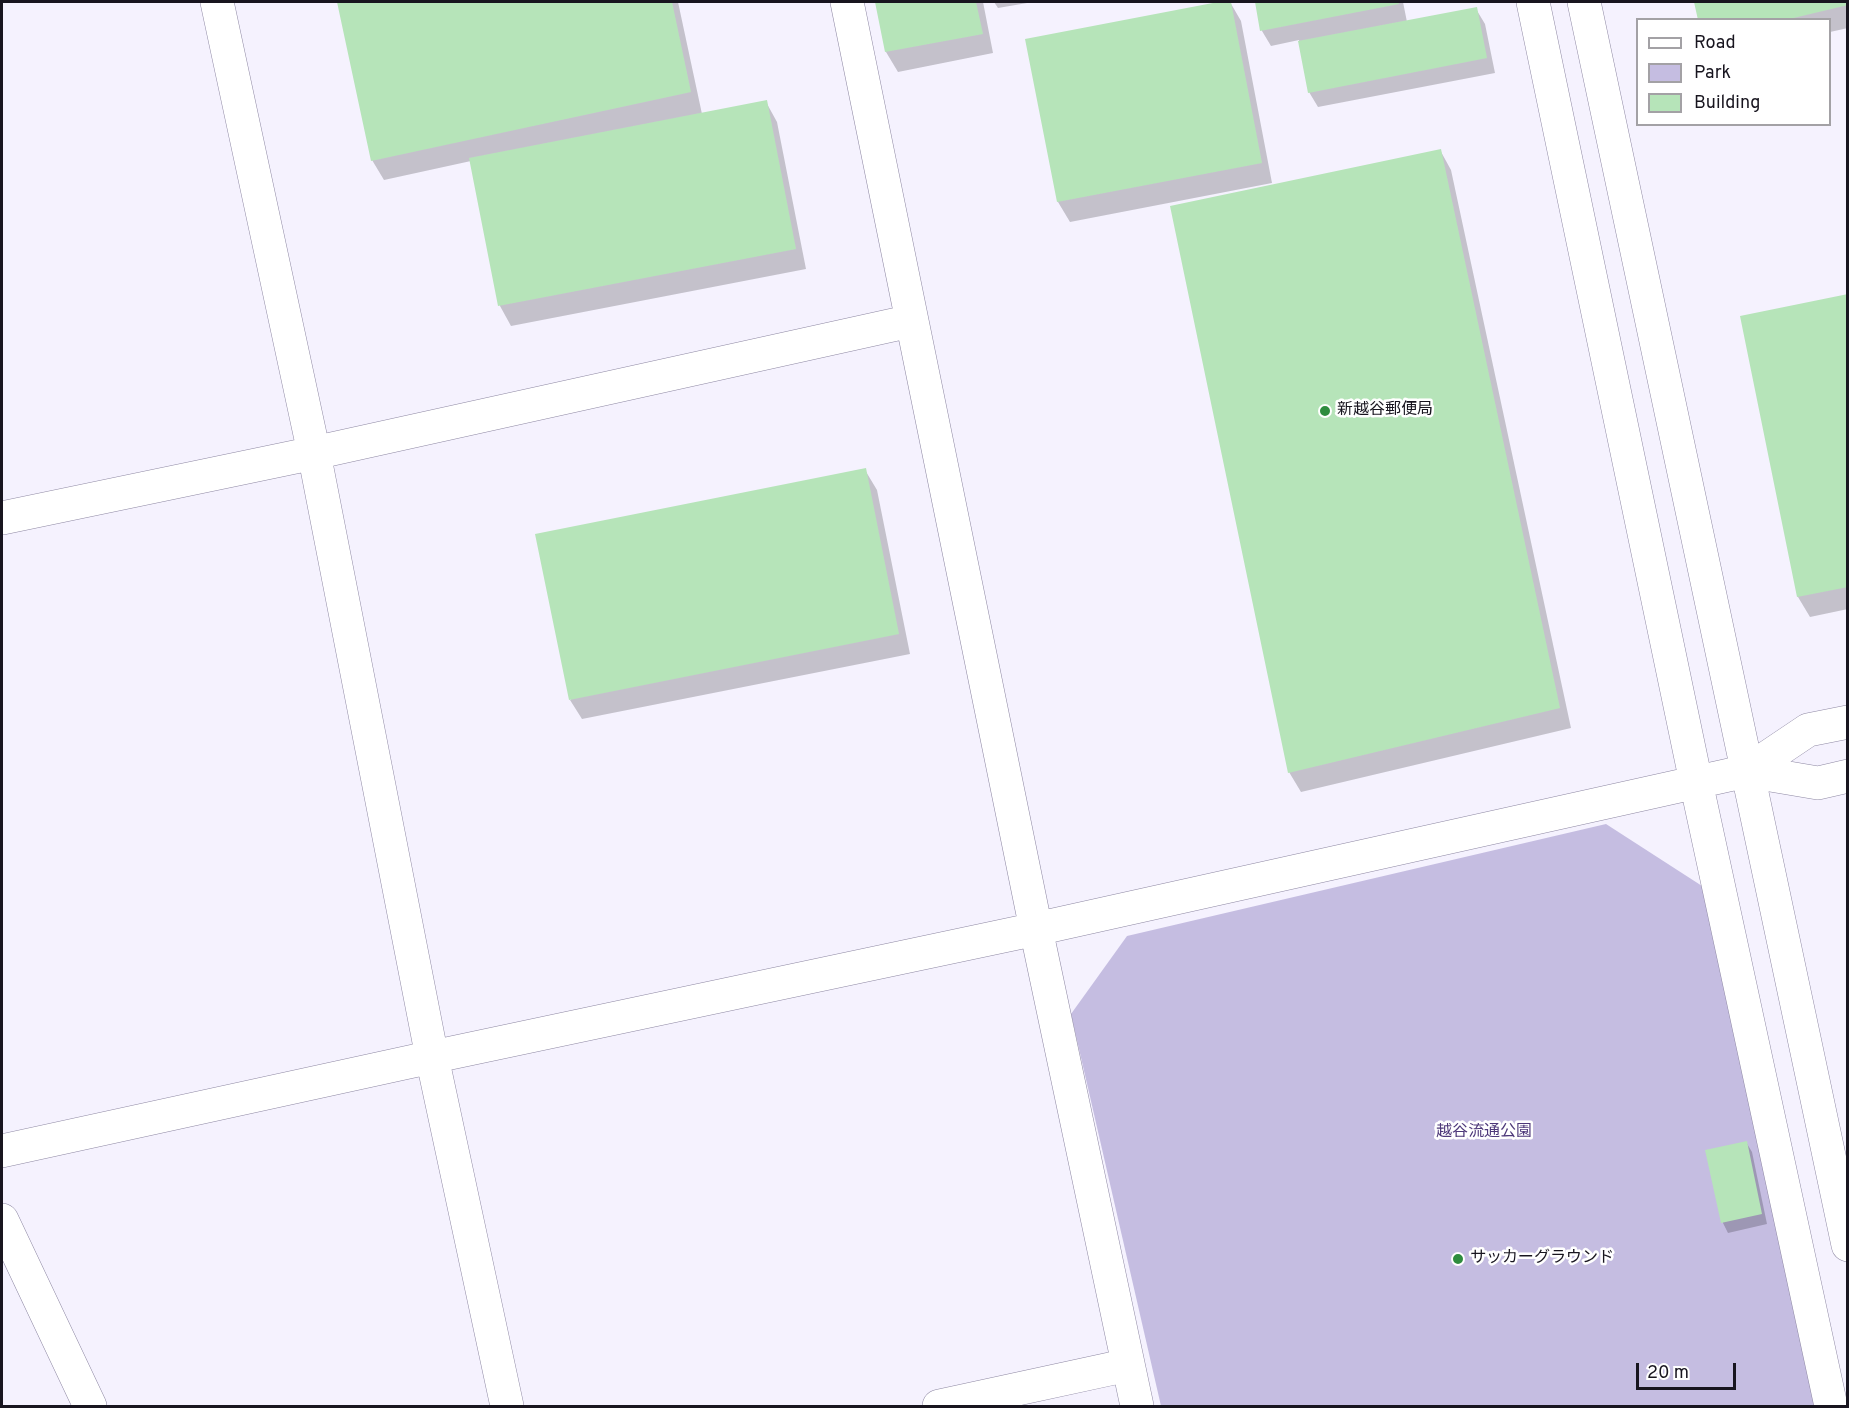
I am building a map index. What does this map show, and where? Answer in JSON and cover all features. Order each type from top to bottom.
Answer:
[{"type":"street","points":[[217,2],[314,453],[432,1057],[507,1407]]},
{"type":"street","points":[[847,2],[1036,929],[1137,1407]]},
{"type":"street","points":[[1533,2],[1696,782],[1831,1407]]},
{"type":"street","points":[[1584,2],[1848,1245]]},
{"type":"street","points":[[2,518],[314,453],[911,321]]},
{"type":"street","points":[[2,1151],[1036,929],[1747,771],[1808,730],[1848,722]]},
{"type":"street","points":[[1747,771],[1818,783],[1848,776]]},
{"type":"street","points":[[2,1220],[90,1407]]},
{"type":"street","points":[[939,1407],[1128,1365]]},
{"type":"green space","name":"越谷流通公園","points":[[1606,824],[1716,895],[1817,1406],[1161,1406],[1071,1014],[1127,936]]},
{"type":"building","points":[[337,2],[672,2],[691,92],[371,161]]},
{"type":"building","points":[[875,2],[976,2],[983,34],[885,52]]},
{"type":"building","points":[[1218,2],[1231,2],[1262,163],[1057,202],[1025,39]]},
{"type":"building","points":[[1255,2],[1398,2],[1399,4],[1260,31]]},
{"type":"building","points":[[1694,2],[1848,2],[1848,5],[1793,18],[1698,18]]},
{"type":"building","points":[[1477,7],[1487,58],[1308,93],[1298,41]]},
{"type":"building","points":[[767,100],[796,249],[498,306],[469,158]]},
{"type":"building","points":[[1441,149],[1560,708],[1288,773],[1170,206]]},
{"type":"building","points":[[1848,294],[1848,587],[1797,597],[1740,316]]},
{"type":"building","points":[[866,468],[899,634],[569,700],[535,534]]},
{"type":"building","points":[[1747,1141],[1762,1214],[1721,1223],[1705,1150]]},
{"type":"place","name":"新越谷郵便局","points":[[1325,411]]},
{"type":"place","name":"サッカーグラウンド","points":[[1458,1259]]}]
